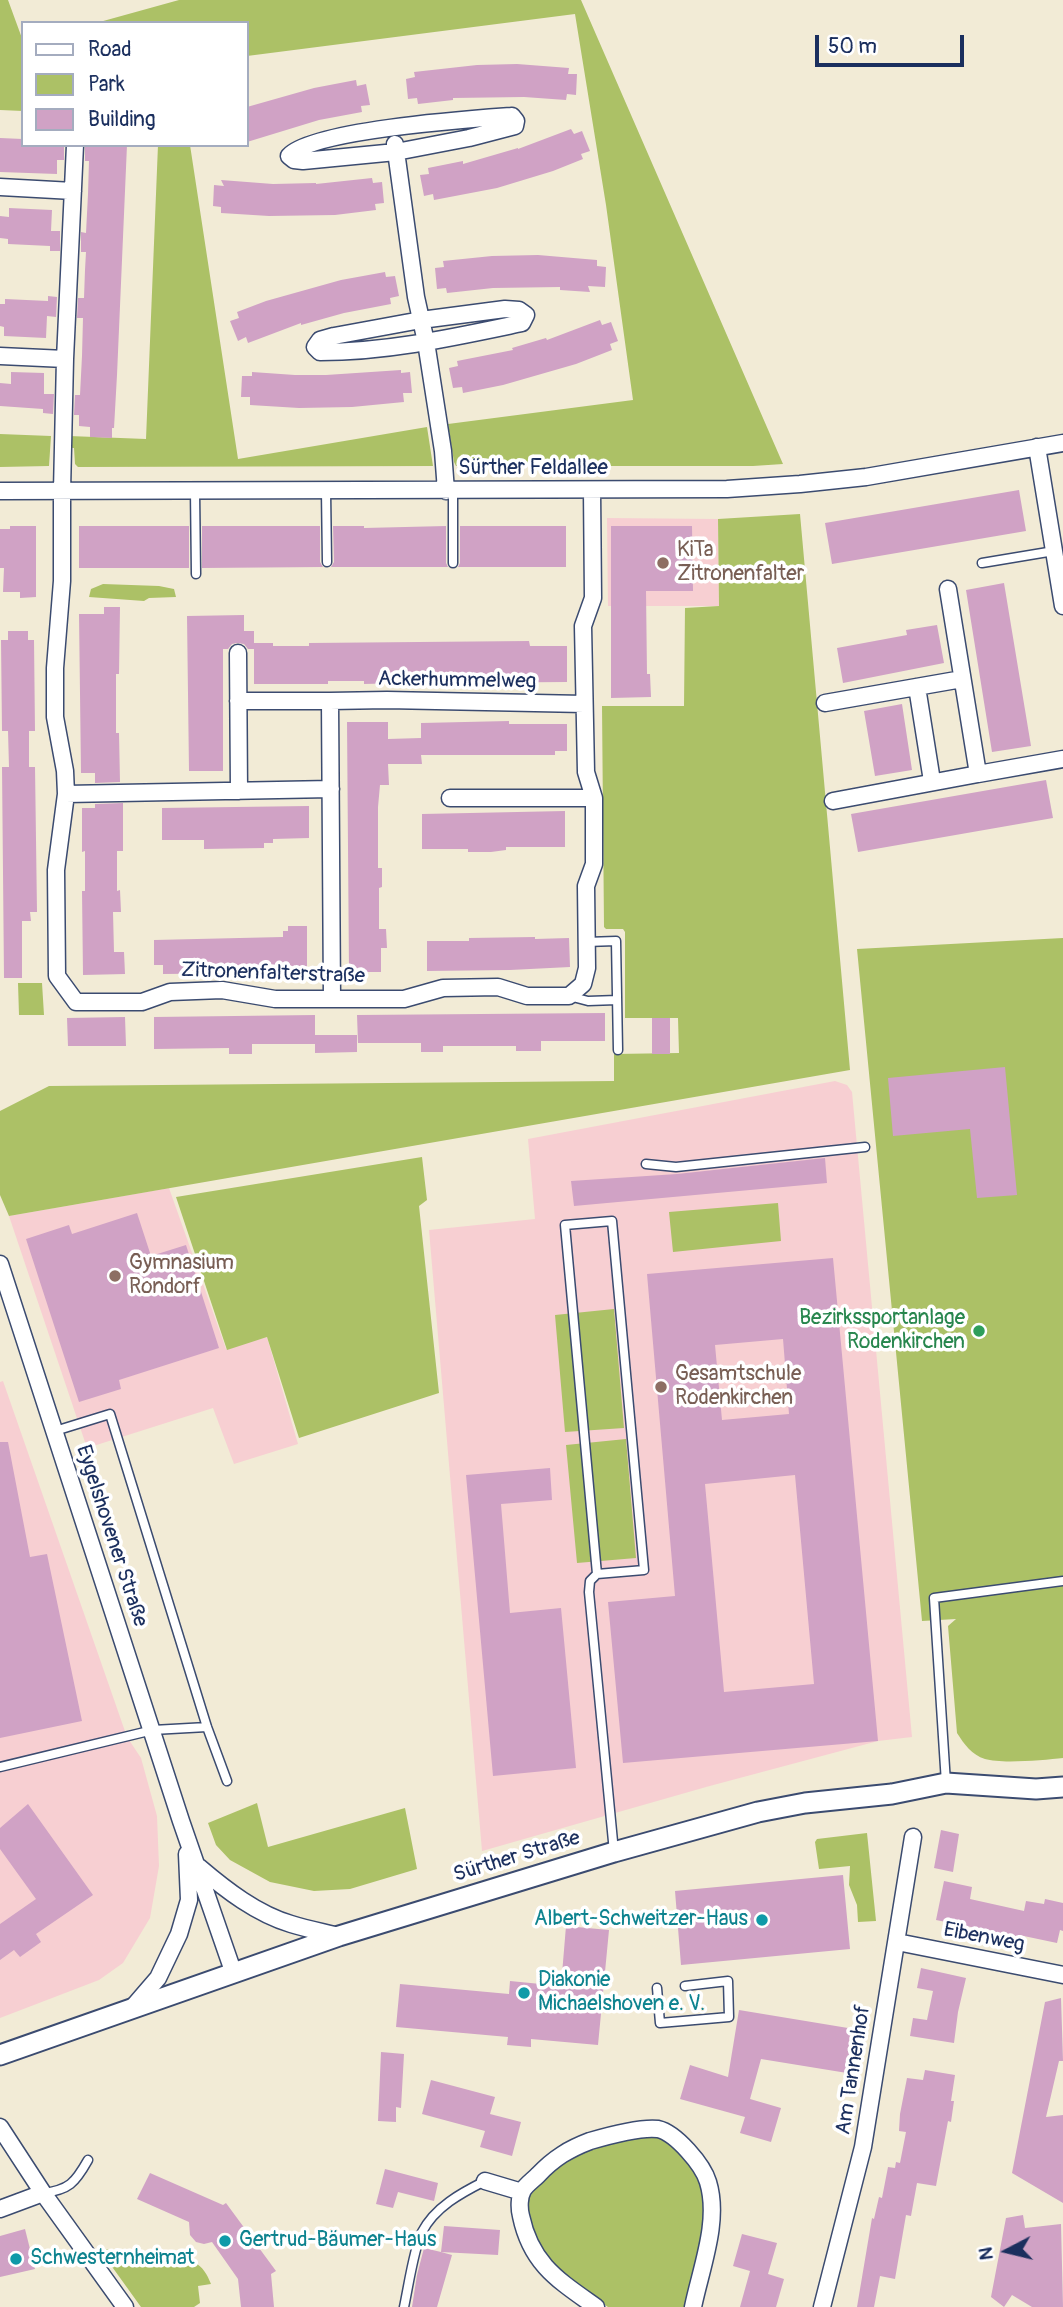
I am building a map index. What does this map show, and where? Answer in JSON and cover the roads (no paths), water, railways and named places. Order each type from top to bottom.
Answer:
[{"type":"street","points":[[512,116],[516,121],[514,126],[469,138],[396,152],[303,161],[289,156],[295,149],[307,144],[393,128],[512,116]]},
{"type":"street","points":[[393,128],[449,491]]},
{"type":"street","name":"Zitronenfalterstraße","points":[[75,147],[65,359],[62,581],[55,668],[55,717],[65,771],[66,794],[56,870],[57,976],[76,1002],[142,1002],[170,992],[222,990],[275,999],[404,999],[443,988],[498,987],[527,996],[569,996]]},
{"type":"street","points":[[0,187],[73,191]]},
{"type":"street","points":[[505,309],[519,310],[526,316],[522,323],[426,342],[336,352],[320,352],[315,347],[320,340],[334,336],[421,320],[505,309]]},
{"type":"street","points":[[0,356],[65,359]]},
{"type":"street","name":"Sürther Feldallee","points":[[0,491],[727,489],[800,484],[905,471],[1063,443]]},
{"type":"street","points":[[1037,447],[1063,606]]},
{"type":"street","points":[[569,996],[583,984],[587,968],[586,886],[594,864],[594,798],[586,772],[583,626],[593,598],[592,490]]},
{"type":"street","points":[[948,589],[978,774]]},
{"type":"street","points":[[238,653],[239,791]]},
{"type":"street","points":[[825,703],[962,679]]},
{"type":"street","points":[[917,687],[932,782]]},
{"type":"street","name":"Ackerhummelweg","points":[[239,701],[387,700],[584,704]]},
{"type":"street","points":[[330,701],[332,999]]},
{"type":"street","points":[[833,801],[1063,759]]},
{"type":"street","points":[[66,794],[331,789]]},
{"type":"street","points":[[450,798],[594,798]]},
{"type":"street","name":"Eygelshovener Straße","points":[[0,1264],[181,1821],[234,1974]]},
{"type":"street","name":"Sürther Straße","points":[[0,2055],[339,1936],[614,1852],[758,1812],[805,1803],[892,1794],[946,1783],[1036,1789],[1063,1787]]},
{"type":"street","name":"Eygelshovener Straße","points":[[133,2007],[158,1978],[178,1934],[189,1900],[188,1865],[181,1821]]},
{"type":"street","name":"Am Tannenhof","points":[[822,2307],[863,2147],[913,1837]]},
{"type":"street","points":[[197,1866],[223,1887],[261,1911],[289,1923],[339,1936]]},
{"type":"street","name":"Eibenweg","points":[[897,1942],[1063,1975]]},
{"type":"street","points":[[0,2127],[43,2193],[125,2307]]},
{"type":"street","points":[[596,2307],[554,2277],[534,2254],[524,2231],[519,2208],[522,2192],[551,2161],[570,2148],[609,2135],[658,2129],[667,2133],[694,2157],[707,2179],[712,2200],[709,2232],[693,2307]]},
{"type":"street","points":[[485,2181],[522,2192]]},
{"type":"street","points":[[0,2210],[43,2193]]},
{"type":"lane","points":[[195,491],[195,574]]},
{"type":"lane","points":[[327,491],[327,562]]},
{"type":"lane","points":[[449,491],[453,562]]},
{"type":"lane","points":[[982,563],[1054,551]]},
{"type":"lane","points":[[586,942],[616,941],[618,1050]]},
{"type":"lane","points":[[569,996],[588,1001],[617,1000]]},
{"type":"lane","points":[[646,1164],[676,1167],[864,1147]]},
{"type":"lane","points":[[597,1574],[565,1226],[612,1221],[644,1570],[597,1574],[590,1581],[614,1852]]},
{"type":"lane","points":[[55,1431],[110,1414],[207,1727],[227,1781]]},
{"type":"lane","points":[[946,1783],[934,1598],[1063,1581]]},
{"type":"lane","points":[[0,1767],[153,1730],[207,1727]]},
{"type":"lane","points":[[657,1988],[660,2023],[729,2017],[728,1981],[685,1986]]},
{"type":"lane","points":[[43,2193],[62,2191],[79,2175],[88,2160]]},
{"type":"lane","points":[[404,2307],[421,2233],[434,2215],[456,2196],[485,2181]]},
{"type":"place","name":"KiTa Zitronenfalter","points":[[663,563]]},
{"type":"place","name":"Gymnasium Rondorf","points":[[115,1276]]},
{"type":"place","name":"Bezirkssportanlage Rodenkirchen","points":[[979,1331]]},
{"type":"place","name":"Gesamtschule Rodenkirchen","points":[[661,1387]]},
{"type":"place","name":"Albert-Schweitzer-Haus","points":[[762,1920]]},
{"type":"place","name":"Diakonie Michaelshoven e. V.","points":[[524,1993]]},
{"type":"place","name":"Gertrud-Bäumer-Haus","points":[[225,2241]]},
{"type":"place","name":"Schwesternheimat","points":[[16,2259]]}]
